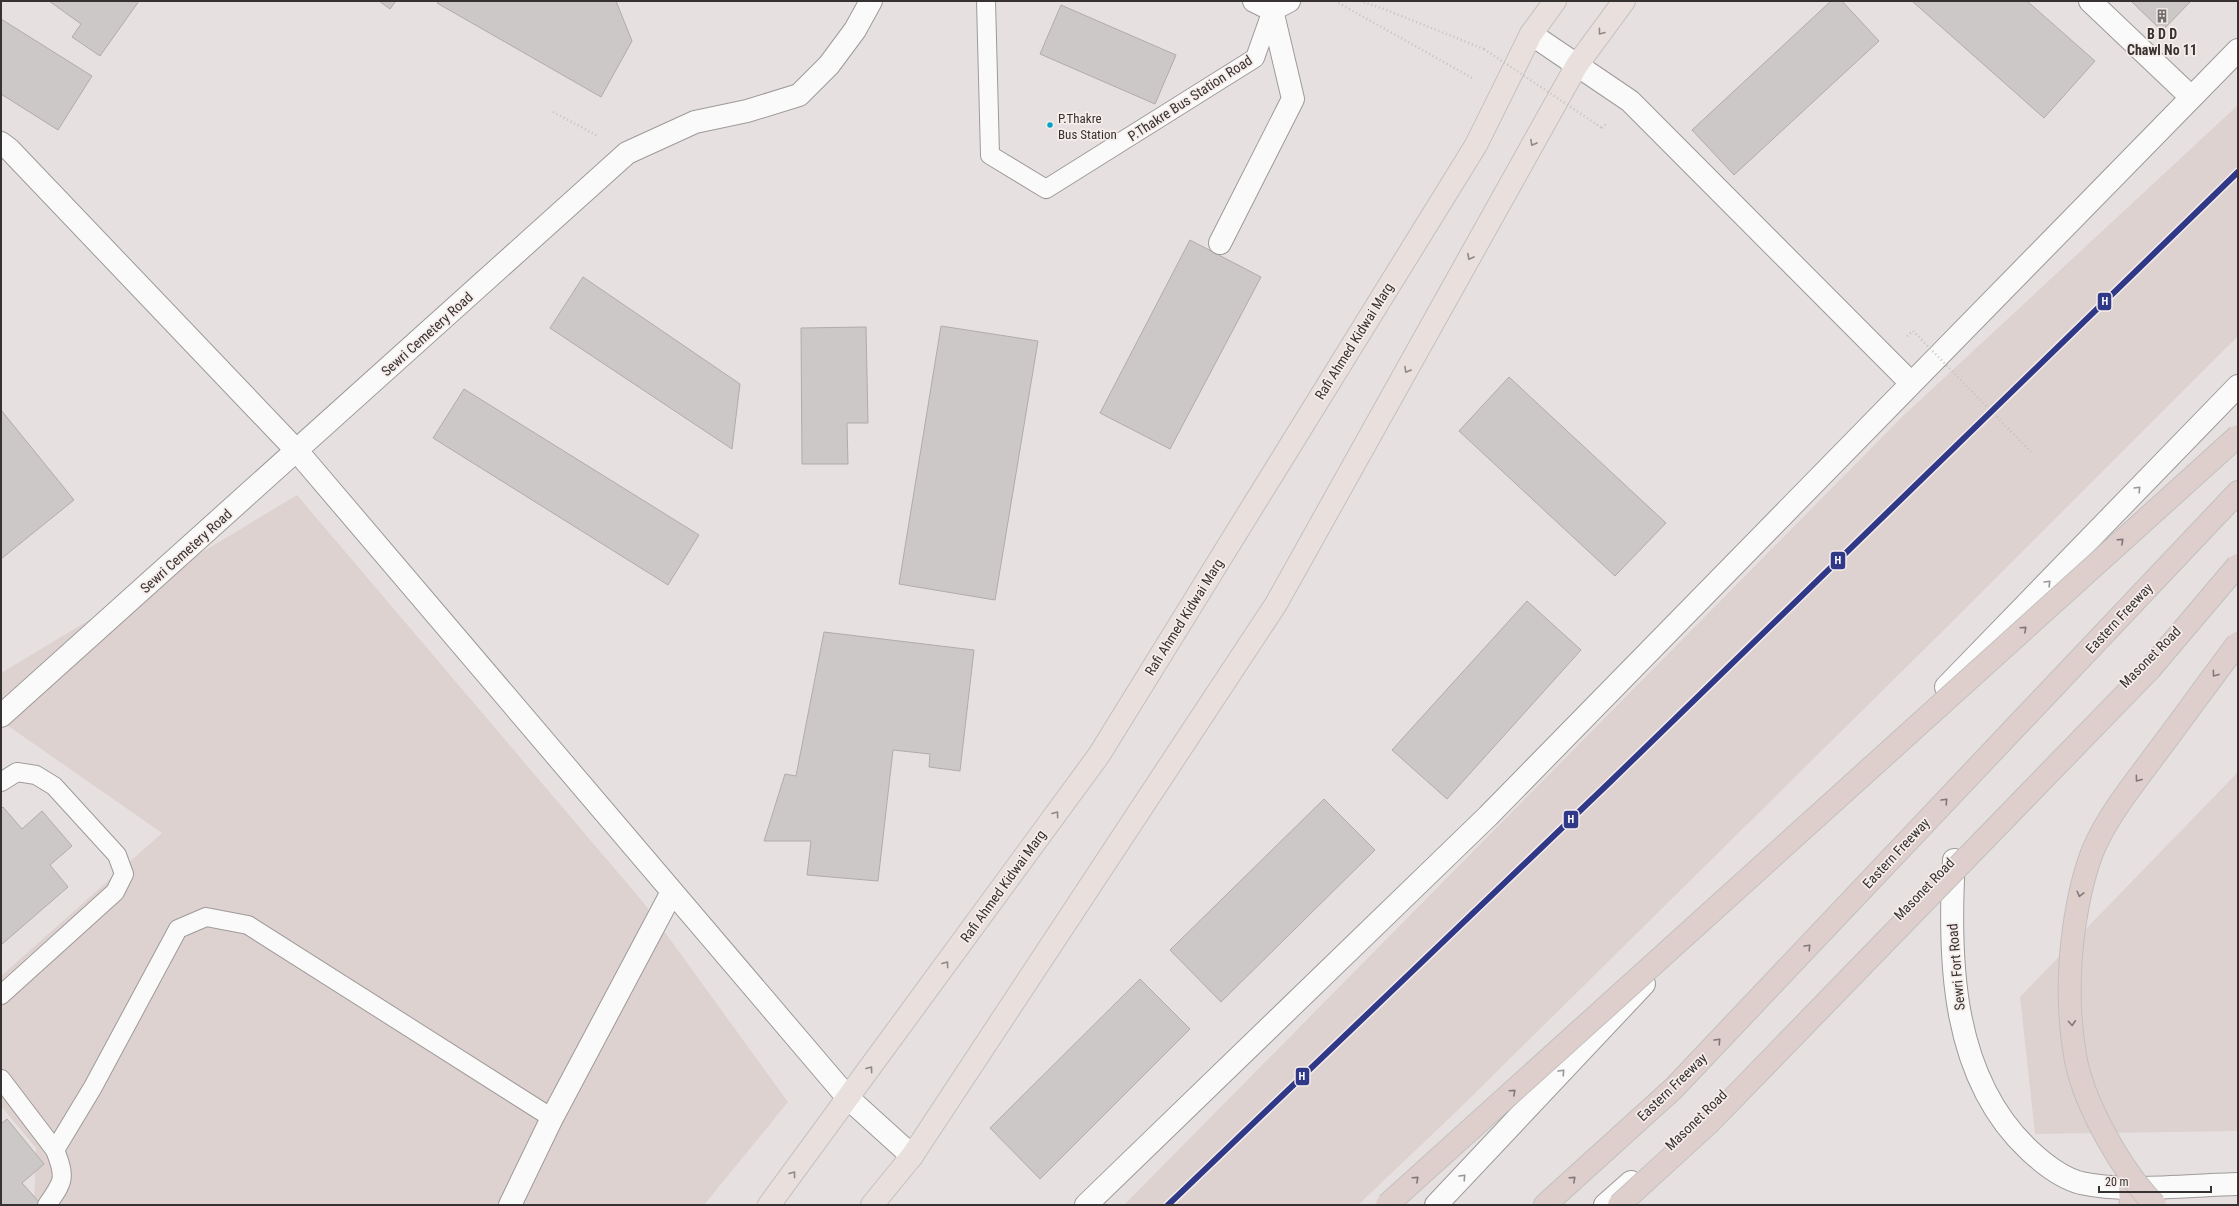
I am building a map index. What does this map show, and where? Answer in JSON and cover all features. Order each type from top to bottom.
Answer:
[{"type":"highway","points":[[1387,1205],[2238,436]]},
{"type":"highway","name":"Eastern Freeway","points":[[1544,1205],[1674,1088],[2238,492]]},
{"type":"highway","points":[[1619,1205],[1709,1123],[2150,670],[2238,565]]},
{"type":"highway","points":[[2155,1205],[2139,1189],[2113,1149],[2085,1090],[2076,1062],[2071,1026],[2069,964],[2078,904],[2094,848],[2122,799],[2238,643]]},
{"type":"main road","name":"Rafi Ahmed Kidwai Marg","points":[[769,1205],[1099,755],[1476,145],[1531,34],[1555,1]]},
{"type":"main road","points":[[872,1205],[912,1156],[1276,604],[1577,65],[1624,1]]},
{"type":"street","name":"Sewri Cemetery Road","points":[[1,716],[627,153],[695,122],[747,111],[799,96],[828,66],[855,30],[871,1]]},
{"type":"street","points":[[2090,1],[2191,97]]},
{"type":"street","points":[[1220,243],[1292,99],[1272,4]]},
{"type":"street","points":[[1531,34],[1630,101],[1911,383]]},
{"type":"street","points":[[1086,1205],[1488,816],[2238,50]]},
{"type":"street","points":[[1,143],[9,149],[297,451],[848,1098],[912,1156]]},
{"type":"street","points":[[1436,1205],[1753,869],[1858,779],[2238,386]]},
{"type":"street","name":"Masonet Road","points":[[1605,1205],[1675,1142],[1734,1084],[2238,569]]},
{"type":"street","name":"Sewri Fort Road","points":[[1954,858],[1951,931],[1956,993],[1963,1030],[1974,1065],[1993,1106],[2015,1138],[2040,1160],[2058,1173],[2080,1182],[2130,1196],[2238,1184]]},
{"type":"street","points":[[510,1205],[552,1118],[672,892]]},
{"type":"lane","name":"P.Thakre Bus Station Road","points":[[986,1],[990,155],[1046,189],[1255,58],[1272,4]]},
{"type":"lane","points":[[1,782],[17,772],[36,776],[54,786],[117,855],[124,874],[115,892],[1,995]]},
{"type":"lane","points":[[55,1150],[93,1087],[178,929],[206,917],[248,925],[552,1118]]},
{"type":"lane","points":[[1,1079],[55,1150],[63,1171],[59,1188],[47,1205]]},
{"type":"path","points":[[1335,1],[1501,94]]},
{"type":"path","points":[[1360,1],[1384,9],[1484,49],[1602,128]]},
{"type":"path","points":[[553,112],[627,153]]},
{"type":"path","points":[[1913,331],[2031,452]]},
{"type":"shaded area","points":[[2238,105],[2238,336],[1954,620],[1458,1110],[1358,1205],[1124,1205],[1903,416]]},
{"type":"shaded area","points":[[297,495],[643,902],[788,1102],[704,1205],[34,1205],[36,1148],[1,1106],[1,976],[162,833],[1,721],[1,673]]},
{"type":"shaded area","points":[[2238,772],[2238,1131],[2035,1134],[2020,997]]},
{"type":"building","points":[[49,1],[139,1],[100,56],[72,37],[81,24]]},
{"type":"building","points":[[379,1],[396,1],[390,9]]},
{"type":"building","points":[[438,1],[616,1],[632,41],[601,97],[437,3]]},
{"type":"building","points":[[1831,1],[1842,1],[1879,41],[1734,175],[1692,130]]},
{"type":"building","points":[[1912,1],[2027,1],[2095,61],[2044,118]]},
{"type":"building","name":"B D D Chawl No 11","points":[[2131,1],[2191,1],[2162,31]]},
{"type":"building","points":[[1061,5],[1176,55],[1155,104],[1040,54]]},
{"type":"building","points":[[1,19],[92,76],[58,130],[1,94]]},
{"type":"building","points":[[1190,240],[1261,277],[1170,449],[1100,413]]},
{"type":"building","points":[[583,277],[740,384],[732,449],[550,328]]},
{"type":"building","points":[[941,326],[1038,341],[995,600],[899,584]]},
{"type":"building","points":[[866,327],[868,423],[847,423],[848,464],[802,464],[801,328]]},
{"type":"building","points":[[1509,377],[1666,523],[1615,576],[1459,431]]},
{"type":"building","points":[[464,389],[699,535],[668,585],[433,438]]},
{"type":"building","points":[[1,410],[74,500],[1,559]]},
{"type":"building","points":[[1527,601],[1581,650],[1447,799],[1392,750]]},
{"type":"building","points":[[824,632],[974,650],[960,771],[929,767],[930,754],[893,750],[878,881],[807,875],[811,841],[764,841],[785,774],[796,776]]},
{"type":"building","points":[[1324,799],[1375,850],[1221,1002],[1170,950]]},
{"type":"building","points":[[3,807],[22,829],[42,811],[72,846],[50,865],[68,887],[1,945],[1,809]]},
{"type":"building","points":[[1140,979],[1190,1029],[1040,1179],[990,1128]]},
{"type":"building","points":[[7,1119],[44,1164],[22,1183],[40,1203],[38,1205],[1,1205],[1,1124]]},
{"type":"transit line","name":"H","points":[[1168,1205],[1610,782],[2238,172]]},
{"type":"place","name":"B D D Chawl No 11","points":[[2162,16]]},
{"type":"place","name":"P.Thakre Bus Station","points":[[1050,125]]}]
